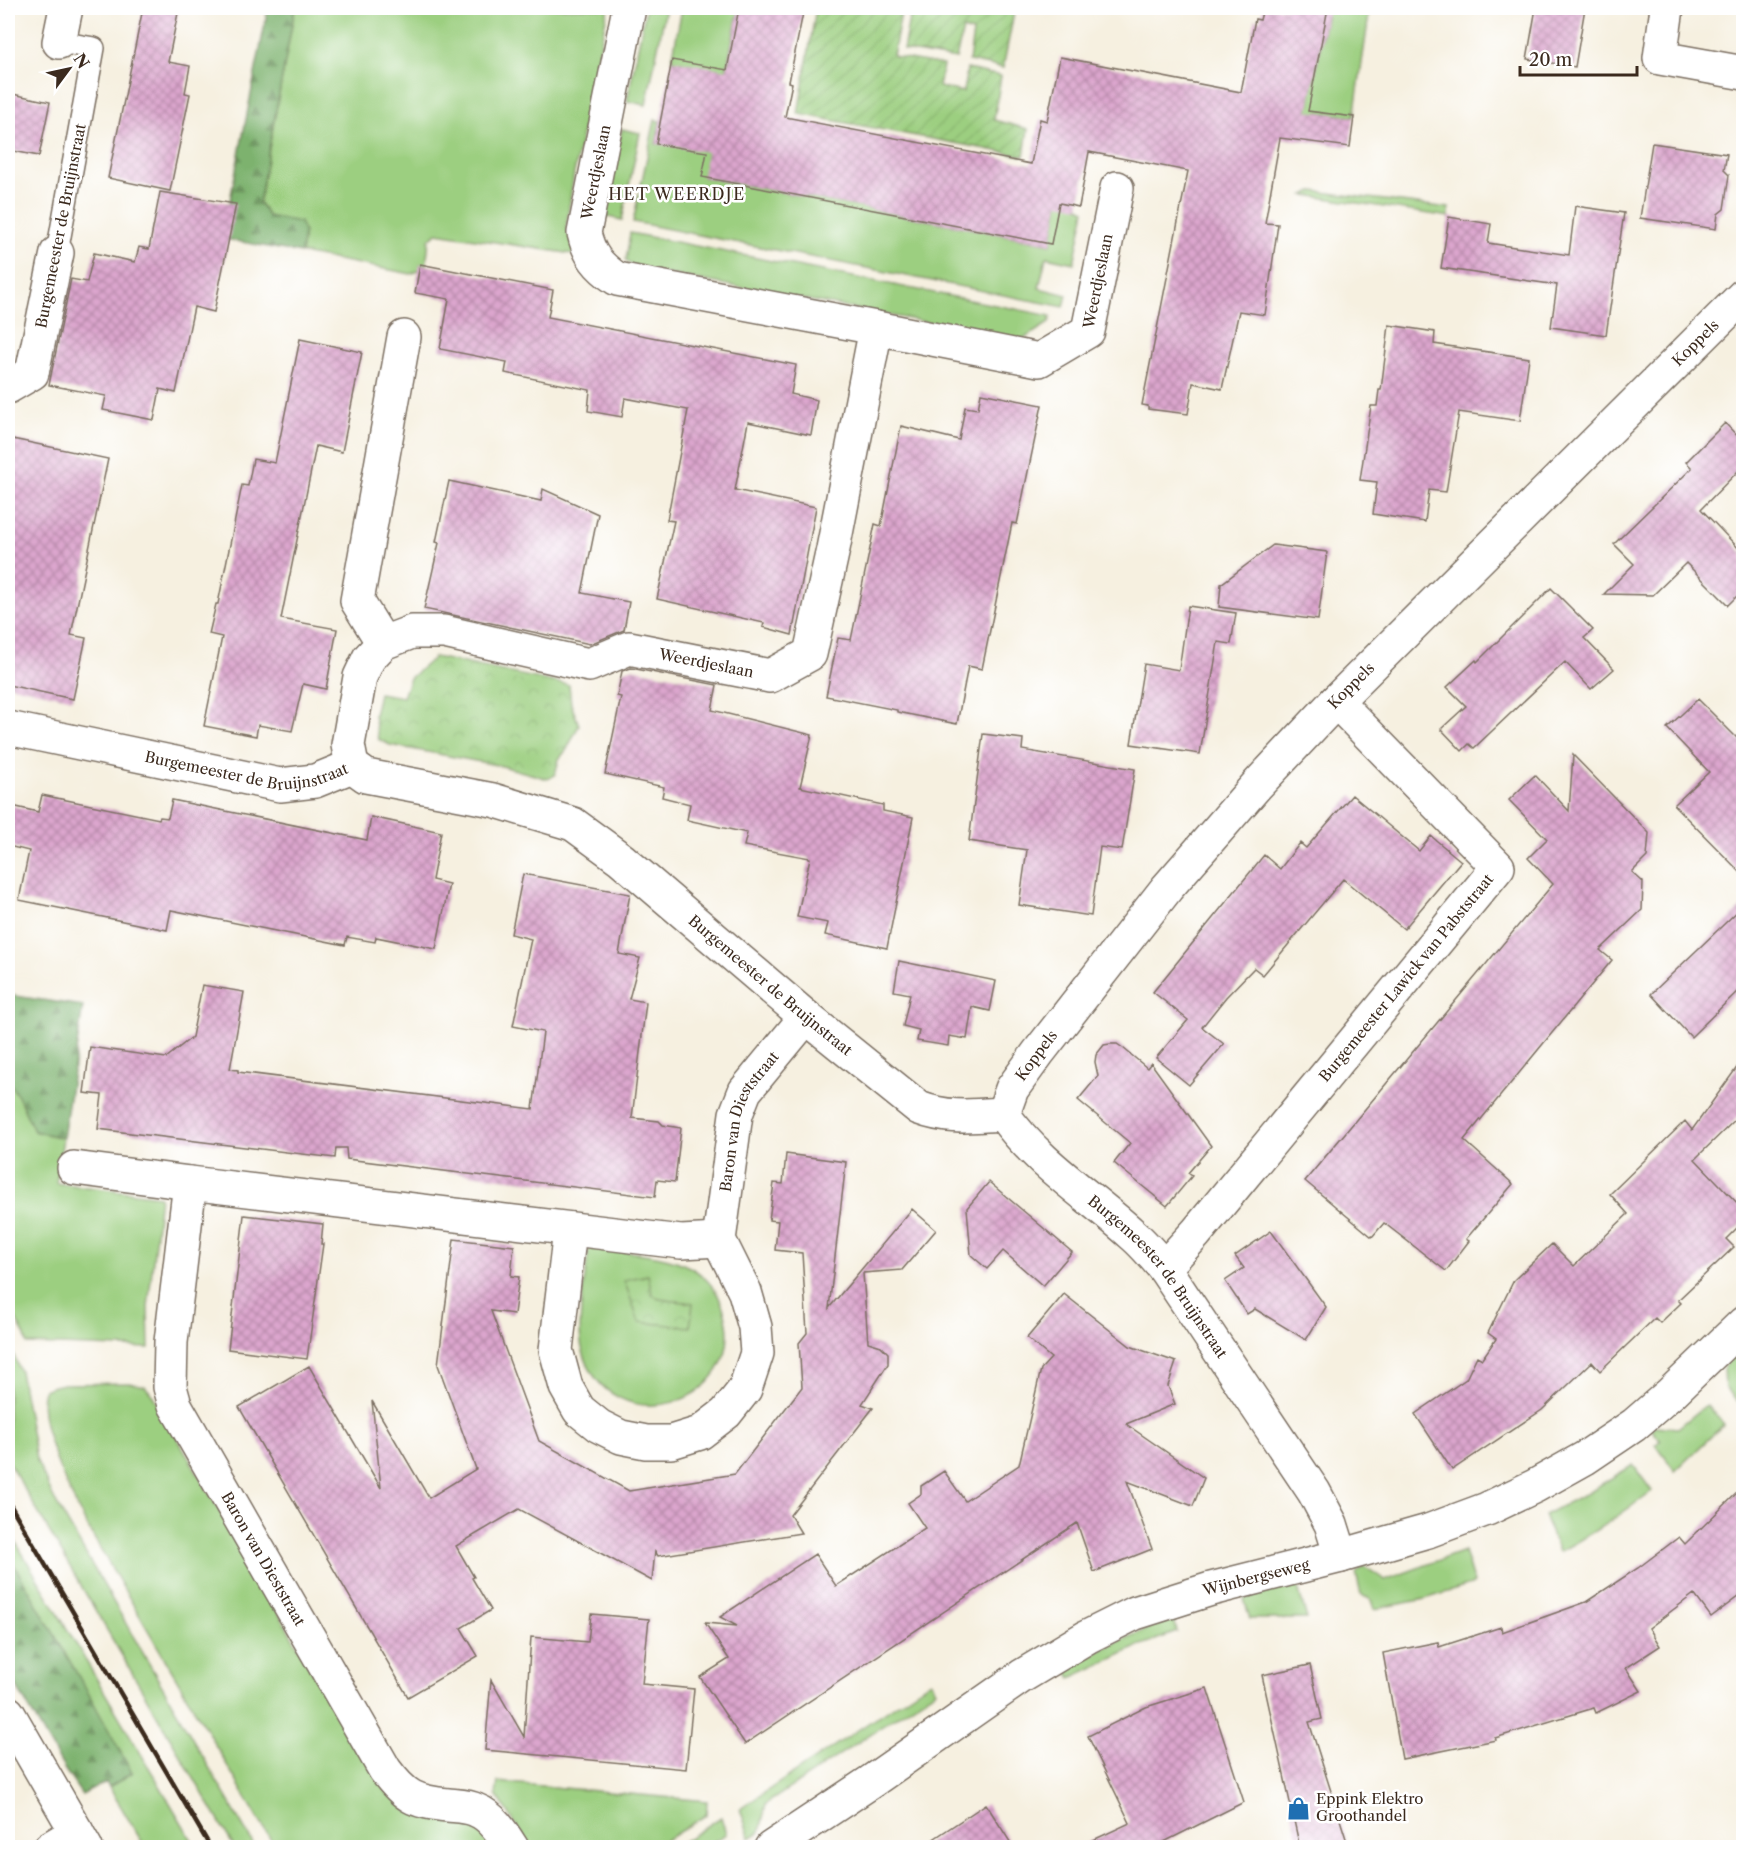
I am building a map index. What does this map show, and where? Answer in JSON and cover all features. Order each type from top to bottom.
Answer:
[{"type":"street","name":"Burgemeester de Bruijnstraat","points":[[59,42],[66,8]]},
{"type":"street","name":"Weerdjeslaan","points":[[629,8],[584,233],[587,247],[594,259],[603,270],[617,279],[1038,360],[1088,331],[1117,188]]},
{"type":"street","points":[[1667,8],[1660,58],[1743,73]]},
{"type":"street","name":"Burgemeester de Bruijnstraat","points":[[8,387],[32,374],[57,252]]},
{"type":"street","name":"Koppels","points":[[1003,1114],[1012,1089],[1038,1053],[1167,888],[1257,785],[1336,701],[1743,295]]},
{"type":"street","name":"Weerdjeslaan","points":[[383,643],[412,632],[444,632],[589,665],[629,648],[770,676],[810,654],[876,328]]},
{"type":"street","points":[[352,766],[348,745],[360,677],[369,658],[383,643],[357,601],[404,337]]},
{"type":"street","name":"Burgemeester Lawick van Pabststraat","points":[[1164,1268],[1196,1233],[1498,867],[1336,701]]},
{"type":"street","name":"Burgemeester de Bruijnstraat","points":[[8,728],[279,785],[315,781],[352,766],[366,776],[492,800],[573,824],[621,859],[806,1017],[919,1108],[936,1114],[955,1116],[1003,1114],[1016,1133],[1038,1155],[1134,1235],[1164,1268],[1314,1492],[1331,1524],[1341,1556]]},
{"type":"street","name":"Baron van Dieststraat","points":[[719,1240],[736,1113],[745,1091],[806,1017]]},
{"type":"street","points":[[74,1168],[570,1230],[681,1242],[719,1240],[744,1292],[755,1326],[757,1353],[745,1389],[726,1413],[700,1433],[671,1442],[646,1442],[621,1437],[599,1426],[579,1410],[566,1387],[556,1350],[570,1230]]},
{"type":"street","name":"Baron van Dieststraat","points":[[190,1183],[171,1342],[170,1387],[175,1405],[385,1770],[396,1785],[412,1798],[478,1810],[504,1835],[512,1848]]},
{"type":"street","name":"Wijnbergseweg","points":[[771,1848],[872,1781],[1022,1676],[1087,1637],[1135,1613],[1211,1589],[1428,1531],[1487,1509],[1535,1486],[1584,1458],[1634,1425],[1671,1393],[1743,1323]]},
{"type":"street","points":[[8,1713],[71,1842]]},
{"type":"lane","name":"Burgemeester de Bruijnstraat","points":[[57,252],[94,48],[59,42]]},
{"type":"green space","points":[[268,8],[295,8],[259,202],[268,216],[300,222],[304,231],[301,253],[225,239],[228,210]]},
{"type":"green space","points":[[295,8],[608,8],[574,173],[566,228],[579,255],[437,233],[429,239],[426,268],[411,274],[301,253],[304,231],[268,216],[259,202]]},
{"type":"green space","points":[[646,8],[666,8],[646,105],[627,101]]},
{"type":"green space","points":[[682,8],[739,8],[726,72],[672,60]]},
{"type":"green space","points":[[816,8],[902,8],[893,56],[943,65],[939,87],[963,92],[967,69],[1001,76],[994,120],[1028,129],[1024,156],[798,114]]},
{"type":"green space","points":[[911,8],[1015,8],[1003,68],[969,61],[973,32],[963,29],[956,59],[903,50]]},
{"type":"green space","points":[[1328,8],[1370,8],[1354,117],[1318,112],[1315,139],[1303,136]]},
{"type":"green space","points":[[655,120],[660,121],[656,144],[711,131],[703,177],[1051,244],[1063,184],[1079,207],[1085,210],[1074,263],[1046,257],[1039,288],[1067,295],[1064,307],[633,222]]},
{"type":"green space","points":[[622,129],[640,133],[622,220],[604,216]]},
{"type":"green space","points":[[1313,191],[1449,208],[1449,217],[1304,195]]},
{"type":"green space","points":[[630,233],[1051,316],[1049,323],[1022,340],[636,268],[626,261]]},
{"type":"green space","points":[[435,657],[569,685],[571,704],[579,725],[567,749],[559,759],[555,775],[548,779],[502,766],[390,745],[378,739],[374,715],[379,693],[403,697],[410,678]]},
{"type":"green space","points":[[8,995],[83,1006],[63,1138],[34,1131],[8,1080]]},
{"type":"green space","points":[[8,1080],[34,1131],[63,1138],[56,1183],[160,1196],[148,1307],[149,1348],[27,1344],[8,1305]]},
{"type":"green space","points":[[589,1248],[637,1253],[673,1260],[690,1267],[714,1288],[724,1310],[727,1343],[718,1370],[698,1390],[673,1402],[646,1405],[619,1398],[596,1379],[580,1338]]},
{"type":"green space","points":[[648,1275],[652,1294],[659,1299],[693,1303],[690,1327],[639,1322],[624,1280]]},
{"type":"green space","points":[[8,1341],[20,1371],[36,1459],[54,1499],[255,1847],[234,1847],[8,1461]]},
{"type":"green space","points":[[1743,1347],[1744,1404],[1742,1405],[1725,1388],[1724,1366]]},
{"type":"green space","points":[[130,1383],[145,1386],[153,1396],[352,1740],[495,1842],[486,1848],[275,1847],[87,1526],[72,1497],[49,1439],[42,1404],[44,1390],[63,1384]]},
{"type":"green space","points":[[1706,1405],[1724,1424],[1675,1471],[1656,1445],[1661,1441],[1651,1429],[1655,1426],[1678,1428]]},
{"type":"green space","points":[[1633,1465],[1652,1491],[1607,1523],[1559,1552],[1544,1515]]},
{"type":"green space","points":[[8,1529],[196,1847],[145,1847],[109,1787],[132,1773],[8,1554]]},
{"type":"green space","points":[[1464,1551],[1474,1584],[1425,1599],[1375,1609],[1372,1600],[1361,1595],[1356,1573],[1364,1566],[1385,1580]]},
{"type":"green space","points":[[8,1554],[132,1773],[109,1787],[106,1782],[82,1795],[8,1672]]},
{"type":"green space","points":[[1297,1584],[1307,1619],[1250,1619],[1244,1599]]},
{"type":"green space","points":[[1174,1619],[1177,1632],[1139,1646],[1071,1678],[1066,1669],[1119,1641]]},
{"type":"green space","points":[[931,1681],[936,1690],[766,1804],[760,1832],[750,1838],[740,1809]]},
{"type":"green space","points":[[498,1782],[707,1801],[706,1815],[655,1847],[531,1848],[496,1794]]},
{"type":"green space","points":[[721,1817],[726,1834],[705,1847],[675,1847]]},
{"type":"building","points":[[143,8],[179,8],[168,62],[190,66],[185,93],[190,94],[170,191],[108,178]]},
{"type":"building","points":[[739,8],[804,8],[789,82],[792,83],[785,117],[1031,164],[1040,119],[1047,121],[1060,57],[1241,92],[1255,19],[1260,20],[1263,8],[1328,8],[1308,111],[1354,117],[1350,147],[1280,138],[1265,223],[1278,224],[1265,315],[1239,311],[1222,389],[1193,383],[1188,414],[1148,409],[1148,406],[1142,405],[1188,171],[1089,152],[1079,207],[1059,203],[1051,244],[702,177],[707,152],[656,144],[672,60],[727,70]]},
{"type":"building","points":[[1536,8],[1585,8],[1575,67],[1527,59]]},
{"type":"building","points":[[8,93],[50,102],[39,156],[8,150]]},
{"type":"building","points":[[1652,143],[1727,154],[1724,170],[1729,175],[1724,209],[1718,214],[1716,229],[1640,218]]},
{"type":"building","points":[[160,192],[236,204],[214,312],[194,307],[176,393],[160,389],[154,420],[103,410],[106,396],[49,385],[71,279],[87,282],[94,253],[135,262],[139,247],[149,249]]},
{"type":"building","points":[[1575,206],[1624,213],[1606,335],[1551,327],[1557,285],[1441,268],[1449,217],[1491,224],[1488,243],[1569,255]]},
{"type":"building","points":[[420,264],[553,290],[548,317],[796,365],[791,394],[817,400],[811,435],[748,422],[735,490],[816,507],[792,635],[763,627],[764,623],[657,599],[674,521],[667,520],[688,410],[625,398],[622,417],[588,411],[590,390],[505,373],[507,362],[440,349],[449,299],[415,293]]},
{"type":"building","points":[[1389,325],[1435,332],[1434,344],[1529,358],[1520,421],[1459,412],[1446,492],[1429,490],[1425,522],[1373,514],[1377,482],[1360,480],[1371,406],[1377,406],[1379,390],[1381,390]]},
{"type":"building","points":[[300,339],[362,352],[342,452],[316,446],[281,619],[337,629],[326,689],[303,684],[292,731],[258,725],[256,736],[204,726],[222,637],[209,634],[216,604],[218,604],[242,485],[248,486],[253,459],[275,463]]},
{"type":"building","points":[[981,393],[1042,405],[1017,524],[1012,523],[982,669],[968,666],[957,724],[826,696],[838,638],[851,640],[875,524],[881,526],[901,426],[959,440],[965,407],[978,409]]},
{"type":"building","points":[[1725,423],[1743,442],[1743,466],[1701,509],[1743,553],[1743,590],[1728,605],[1686,563],[1653,595],[1604,594],[1634,564],[1614,544],[1692,468],[1686,462]]},
{"type":"building","points":[[8,438],[108,459],[71,635],[86,638],[73,699],[8,685]]},
{"type":"building","points":[[449,481],[541,501],[543,489],[598,514],[582,593],[629,602],[624,630],[590,644],[424,609],[439,543],[436,542]]},
{"type":"building","points":[[1273,545],[1327,552],[1318,620],[1219,607],[1221,584]]},
{"type":"building","points":[[1551,588],[1593,630],[1584,638],[1614,669],[1591,689],[1565,662],[1474,748],[1469,744],[1462,751],[1441,729],[1466,706],[1447,687],[1476,660],[1477,662]]},
{"type":"building","points":[[1188,606],[1236,613],[1231,644],[1218,642],[1200,754],[1131,744],[1144,664],[1179,670]]},
{"type":"building","points":[[631,668],[717,685],[712,710],[812,735],[800,787],[883,805],[883,811],[913,817],[887,948],[825,935],[828,923],[797,917],[810,858],[744,846],[747,833],[687,820],[690,804],[662,797],[664,787],[605,774],[621,697],[617,696],[622,671]]},
{"type":"building","points":[[1698,699],[1741,742],[1743,740],[1743,875],[1674,805],[1709,772],[1667,728]]},
{"type":"building","points":[[983,734],[1023,739],[1022,750],[1135,769],[1122,850],[1100,847],[1091,916],[1019,905],[1027,850],[969,841]]},
{"type":"building","points":[[1573,755],[1649,833],[1647,857],[1632,872],[1643,882],[1642,910],[1600,950],[1612,960],[1464,1140],[1513,1184],[1466,1239],[1469,1241],[1446,1271],[1384,1223],[1372,1237],[1305,1181],[1553,884],[1528,858],[1547,839],[1509,800],[1535,775],[1569,811]]},
{"type":"building","points":[[42,795],[159,819],[160,817],[168,818],[172,800],[367,840],[371,817],[441,832],[432,880],[449,884],[436,949],[376,937],[375,942],[347,937],[345,945],[171,910],[167,930],[19,900],[29,851],[8,846],[8,805],[38,812]]},
{"type":"building","points":[[1352,795],[1419,851],[1431,836],[1461,861],[1404,929],[1343,879],[1263,975],[1254,968],[1226,997],[1202,1027],[1224,1044],[1189,1085],[1156,1058],[1188,1020],[1153,992],[1264,855],[1280,869],[1300,843],[1306,848]]},
{"type":"building","points":[[523,874],[630,894],[619,954],[640,958],[629,999],[646,1002],[632,1118],[659,1121],[663,1125],[681,1128],[675,1182],[657,1180],[655,1197],[347,1159],[346,1148],[336,1148],[335,1158],[98,1129],[102,1095],[84,1093],[90,1047],[166,1058],[192,1037],[202,985],[244,992],[230,1069],[238,1070],[238,1072],[533,1109],[543,1032],[513,1026],[531,939],[511,934]]},
{"type":"building","points":[[1743,906],[1743,986],[1691,1037],[1651,994]]},
{"type":"building","points":[[899,961],[996,981],[990,1011],[972,1007],[967,1039],[949,1036],[948,1046],[917,1041],[919,1030],[903,1026],[910,994],[894,991]]},
{"type":"building","points":[[1117,1044],[1147,1068],[1151,1063],[1211,1146],[1188,1173],[1192,1176],[1167,1206],[1114,1163],[1130,1143],[1078,1100],[1098,1076],[1096,1055],[1104,1045]]},
{"type":"building","points":[[1743,1059],[1743,1112],[1695,1159],[1743,1209],[1743,1222],[1726,1239],[1734,1247],[1678,1300],[1681,1303],[1660,1323],[1655,1318],[1600,1371],[1592,1362],[1542,1410],[1452,1470],[1415,1414],[1466,1379],[1477,1356],[1482,1359],[1496,1339],[1488,1333],[1514,1280],[1552,1244],[1574,1266],[1628,1214],[1610,1194],[1685,1121],[1692,1130]]},
{"type":"building","points":[[786,1154],[846,1162],[829,1308],[912,1209],[936,1230],[902,1270],[863,1273],[868,1342],[881,1346],[888,1353],[888,1364],[862,1404],[873,1408],[790,1515],[801,1533],[658,1556],[655,1551],[652,1581],[519,1509],[456,1546],[491,1610],[461,1628],[478,1656],[408,1697],[239,1407],[309,1366],[381,1488],[372,1401],[429,1498],[476,1469],[438,1365],[454,1239],[514,1246],[511,1276],[519,1277],[514,1314],[491,1311],[539,1441],[629,1491],[735,1474],[802,1387],[799,1343],[807,1333],[802,1253],[775,1250],[778,1221],[769,1220],[774,1183],[783,1184]]},
{"type":"building","points":[[989,1182],[1072,1252],[1043,1286],[1003,1251],[987,1269],[971,1255],[967,1208]]},
{"type":"building","points":[[244,1215],[323,1224],[321,1244],[323,1244],[307,1359],[228,1349]]},
{"type":"building","points":[[1271,1231],[1326,1307],[1306,1340],[1255,1309],[1247,1314],[1225,1281],[1244,1268],[1235,1256]]},
{"type":"building","points":[[1064,1294],[1130,1346],[1176,1362],[1168,1386],[1175,1404],[1126,1424],[1204,1478],[1193,1506],[1127,1481],[1152,1549],[1094,1572],[1077,1523],[745,1744],[700,1677],[729,1659],[705,1623],[737,1626],[720,1617],[815,1554],[836,1586],[925,1528],[908,1503],[921,1494],[921,1486],[944,1471],[965,1501],[1019,1465],[1041,1369],[1051,1358],[1027,1338]]},
{"type":"building","points":[[1743,1487],[1743,1593],[1711,1617],[1694,1594],[1649,1628],[1660,1646],[1626,1668],[1641,1691],[1596,1713],[1594,1708],[1495,1738],[1496,1740],[1402,1759],[1383,1653],[1438,1642],[1439,1647],[1501,1627],[1502,1632],[1586,1602],[1638,1568],[1679,1537],[1685,1544]]},
{"type":"building","points":[[591,1614],[649,1619],[642,1684],[694,1689],[686,1769],[485,1750],[491,1680],[524,1737],[531,1637],[588,1642]]},
{"type":"building","points":[[1310,1665],[1322,1719],[1309,1722],[1349,1848],[1300,1848],[1262,1675]]},
{"type":"building","points":[[1207,1688],[1244,1802],[1152,1848],[1076,1848],[1130,1823],[1088,1736],[1146,1707]]},
{"type":"building","points":[[986,1804],[1014,1848],[920,1848]]},
{"type":"railway","points":[[8,1501],[211,1848]]},
{"type":"place","name":"Eppink Elektro Groothandel","points":[[1298,1808]]},
{"type":"district","name":"HET WEERDJE","points":[[677,194]]}]
